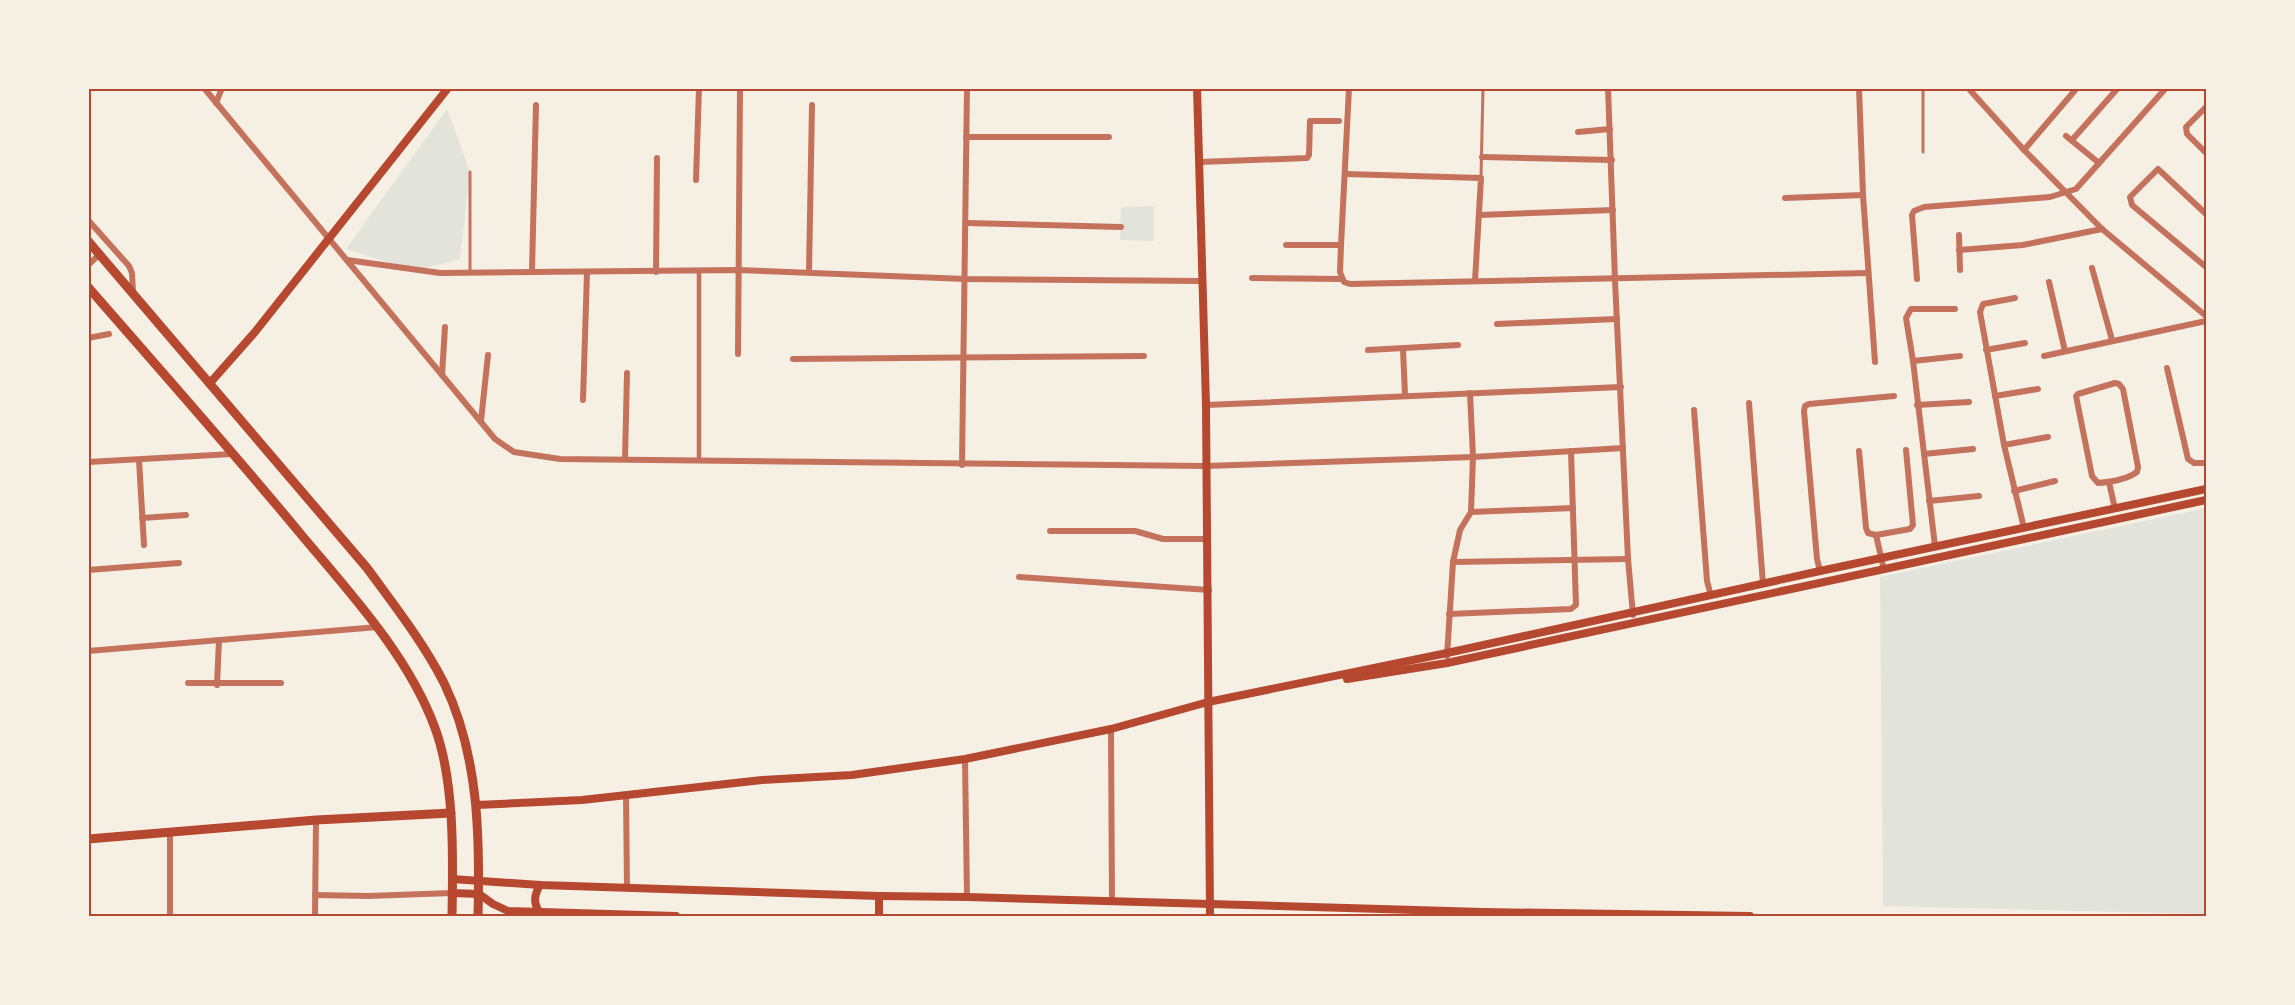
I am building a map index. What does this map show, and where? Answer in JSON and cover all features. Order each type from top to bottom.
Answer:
[{"type":"main road","points":[[210,383],[255,333],[448,88]]},
{"type":"main road","points":[[1197,88],[1209,590],[1210,916]]},
{"type":"main road","points":[[88,241],[367,568],[435,667],[452,703],[462,732],[477,805],[480,881],[478,916]]},
{"type":"main road","points":[[88,287],[379,627],[409,677],[434,727],[442,754],[451,813],[452,916]]},
{"type":"main road","points":[[1633,618],[1711,596],[1820,571],[2206,489]]},
{"type":"main road","points":[[477,805],[626,796],[762,780],[852,775],[965,759],[1111,729],[1208,702],[1447,658],[1633,618],[1884,570],[2206,500]]},
{"type":"main road","points":[[88,839],[316,820],[451,813]]},
{"type":"main road","points":[[452,879],[540,885],[879,896],[1483,912],[1750,916]]},
{"type":"main road","points":[[540,885],[535,901],[540,912]]},
{"type":"main road","points":[[453,893],[479,894],[493,904],[508,910],[624,916],[676,916]]},
{"type":"main road","points":[[879,896],[879,916]]},
{"type":"street","points":[[204,88],[495,439],[514,452],[560,459],[1206,466],[1473,457],[1623,448]]},
{"type":"street","points":[[216,103],[222,88]]},
{"type":"street","points":[[696,180],[699,88]]},
{"type":"street","points":[[738,354],[740,88]]},
{"type":"street","points":[[962,465],[967,88]]},
{"type":"street","points":[[1341,279],[1349,88]]},
{"type":"street","points":[[1608,88],[1628,559],[1633,618]]},
{"type":"street","points":[[1859,88],[1863,195],[1875,362]]},
{"type":"street","points":[[1968,88],[2102,229],[2206,316]]},
{"type":"street","points":[[2025,150],[2077,88]]},
{"type":"street","points":[[2072,140],[2118,88]]},
{"type":"street","points":[[1917,279],[1912,215],[1914,211],[1924,207],[2050,198],[2067,194],[2076,189],[2166,88]]},
{"type":"street","points":[[532,271],[536,105]]},
{"type":"street","points":[[809,272],[812,105]]},
{"type":"street","points":[[2206,107],[2186,127],[2186,130],[2187,134],[2206,153]]},
{"type":"street","points":[[1200,162],[1307,158],[1310,121],[1339,121]]},
{"type":"street","points":[[1578,132],[1610,129]]},
{"type":"street","points":[[2066,135],[2099,163]]},
{"type":"street","points":[[966,137],[1109,137]]},
{"type":"street","points":[[1482,157],[1612,160]]},
{"type":"street","points":[[656,272],[657,158]]},
{"type":"street","points":[[2206,214],[2158,169],[2154,170],[2130,197],[2132,205],[2206,267]]},
{"type":"street","points":[[1346,174],[1480,178],[1475,281]]},
{"type":"street","points":[[1785,198],[1863,195]]},
{"type":"street","points":[[1479,215],[1613,210]]},
{"type":"street","points":[[88,220],[129,266],[132,273],[133,294]]},
{"type":"street","points":[[966,223],[1121,227]]},
{"type":"street","points":[[1959,250],[2023,245],[2102,229]]},
{"type":"street","points":[[1959,235],[1960,270]]},
{"type":"street","points":[[1286,245],[1341,245]]},
{"type":"street","points":[[88,265],[100,254]]},
{"type":"street","points":[[346,260],[415,271],[470,273],[738,270],[966,279],[1201,281]]},
{"type":"street","points":[[2092,268],[2112,340]]},
{"type":"street","points":[[699,271],[699,460]]},
{"type":"street","points":[[584,400],[587,272]]},
{"type":"street","points":[[1252,278],[1341,279],[1350,284],[1868,273]]},
{"type":"street","points":[[2049,282],[2065,351]]},
{"type":"street","points":[[2015,298],[1983,304],[1980,312],[2004,445],[2024,528]]},
{"type":"street","points":[[1935,546],[1906,318],[1911,309],[1955,309]]},
{"type":"street","points":[[1497,324],[1617,319]]},
{"type":"street","points":[[2044,356],[2206,321]]},
{"type":"street","points":[[442,375],[444,327]]},
{"type":"street","points":[[88,338],[109,334]]},
{"type":"street","points":[[1986,350],[2025,343]]},
{"type":"street","points":[[1368,350],[1458,345]]},
{"type":"street","points":[[1403,349],[1405,395]]},
{"type":"street","points":[[481,421],[488,355]]},
{"type":"street","points":[[793,358],[1144,356]]},
{"type":"street","points":[[1913,361],[1960,356]]},
{"type":"street","points":[[2167,368],[2188,459],[2194,463],[2206,463]]},
{"type":"street","points":[[625,459],[627,373]]},
{"type":"street","points":[[2115,383],[2123,389],[2138,467],[2133,475],[2109,483],[2098,483],[2092,476],[2076,396],[2115,383]]},
{"type":"street","points":[[1206,405],[1621,387]]},
{"type":"street","points":[[1995,396],[2038,389]]},
{"type":"street","points":[[1447,658],[1453,562],[1460,530],[1471,512],[1473,457],[1470,393]]},
{"type":"street","points":[[1820,571],[1803,411],[1809,404],[1894,396]]},
{"type":"street","points":[[1917,405],[1969,402]]},
{"type":"street","points":[[1749,403],[1763,584]]},
{"type":"street","points":[[1694,410],[1707,580],[1711,596]]},
{"type":"street","points":[[2004,445],[2048,438]]},
{"type":"street","points":[[1924,454],[1973,449]]},
{"type":"street","points":[[1859,451],[1866,528],[1868,533],[1876,535],[1910,530],[1913,525],[1906,450]]},
{"type":"street","points":[[1449,614],[1571,609],[1576,602],[1571,451]]},
{"type":"street","points":[[88,462],[232,454]]},
{"type":"street","points":[[139,460],[144,545]]},
{"type":"street","points":[[2014,491],[2055,481]]},
{"type":"street","points":[[2109,483],[2115,509]]},
{"type":"street","points":[[1929,501],[1979,496]]},
{"type":"street","points":[[1471,512],[1573,508]]},
{"type":"street","points":[[142,518],[186,515]]},
{"type":"street","points":[[1050,531],[1135,531],[1153,538],[1208,539]]},
{"type":"street","points":[[1876,535],[1884,570]]},
{"type":"street","points":[[1453,562],[1628,559]]},
{"type":"street","points":[[88,570],[179,563]]},
{"type":"street","points":[[1019,577],[1209,590]]},
{"type":"street","points":[[88,651],[379,627]]},
{"type":"street","points":[[218,685],[219,640]]},
{"type":"street","points":[[188,683],[218,685],[280,683]]},
{"type":"street","points":[[1111,729],[1112,902]]},
{"type":"street","points":[[965,759],[967,897]]},
{"type":"street","points":[[626,796],[627,888]]},
{"type":"street","points":[[315,916],[316,820]]},
{"type":"street","points":[[170,832],[170,916]]},
{"type":"street","points":[[315,895],[390,896],[453,893]]},
{"type":"lane","points":[[1480,178],[1483,88]]},
{"type":"lane","points":[[1923,88],[1923,152]]},
{"type":"lane","points":[[470,172],[470,273]]},
{"type":"shaded area","points":[[447,109],[470,172],[460,259],[415,271],[346,249]]},
{"type":"shaded area","points":[[1154,206],[1154,241],[1120,240],[1121,207]]},
{"type":"shaded area","points":[[2206,508],[2206,914],[1883,906],[1880,577]]}]
